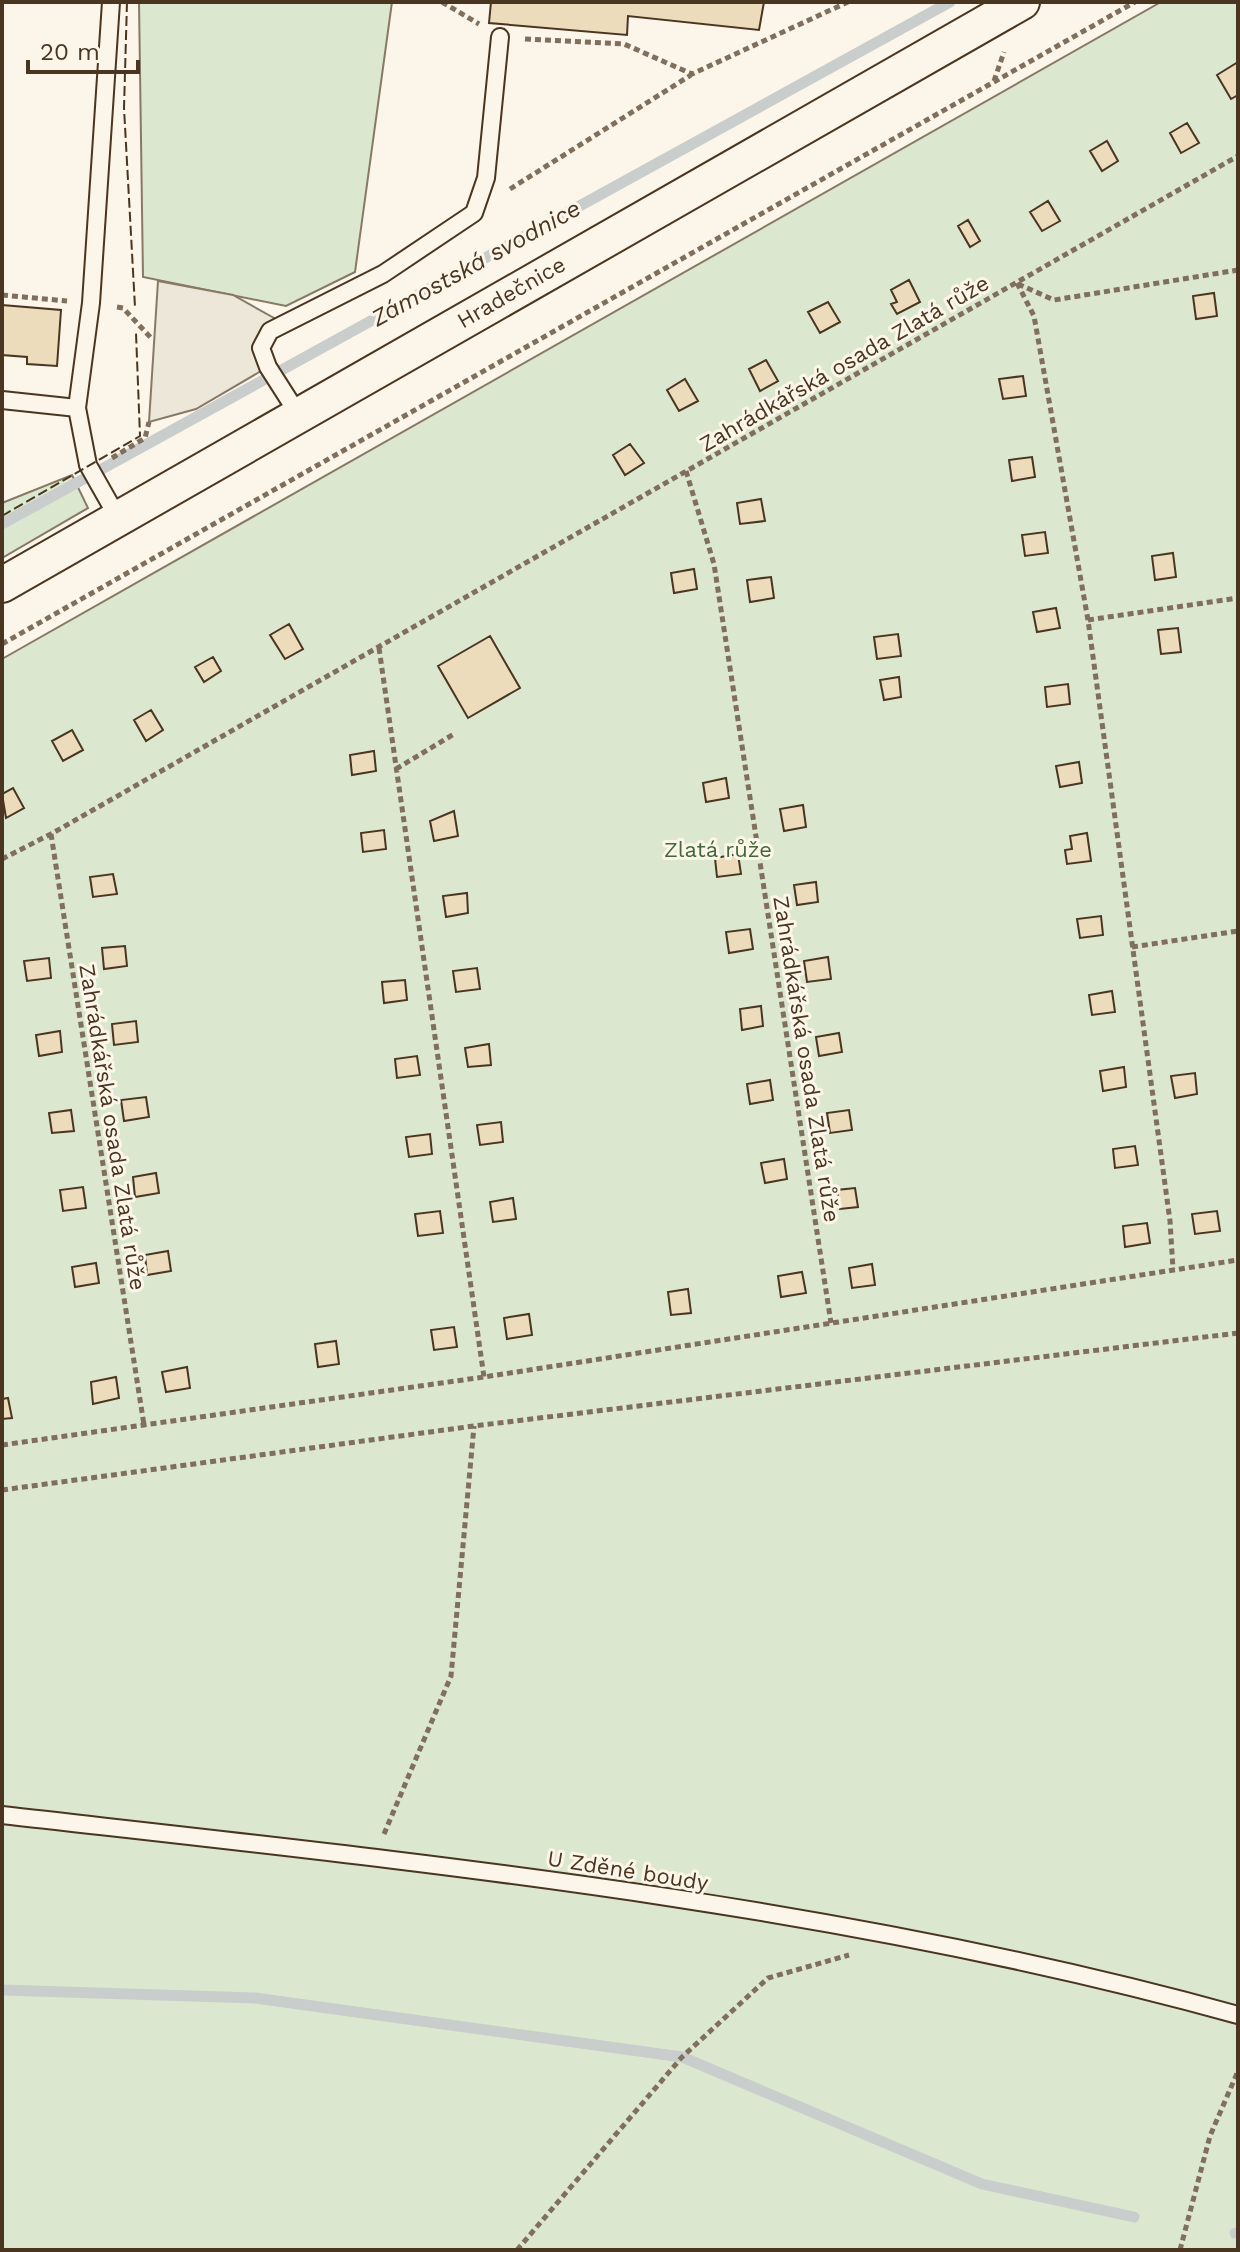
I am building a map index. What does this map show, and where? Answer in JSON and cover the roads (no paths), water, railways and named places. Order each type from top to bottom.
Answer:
[{"type":"street","name":"Hradečnice","points":[[2,585],[1022,2]]},
{"type":"lane","points":[[111,2],[91,303],[77,408],[89,468],[118,518]]},
{"type":"lane","points":[[298,414],[268,367],[261,348],[270,331],[383,274],[474,213],[486,178],[500,37]]},
{"type":"lane","points":[[2,400],[77,408]]},
{"type":"lane","name":"U Zděné boudy","points":[[2,1815],[548,1879],[911,1938],[1135,1986],[1238,2015]]},
{"type":"waterway","name":"Zámostská svodnice","points":[[2,524],[950,2]]},
{"type":"waterway","points":[[2,1990],[255,1998],[682,2057],[982,2184],[1134,2217]]},
{"type":"park label","name":"Zlatá růže","points":[[718,849]]}]
